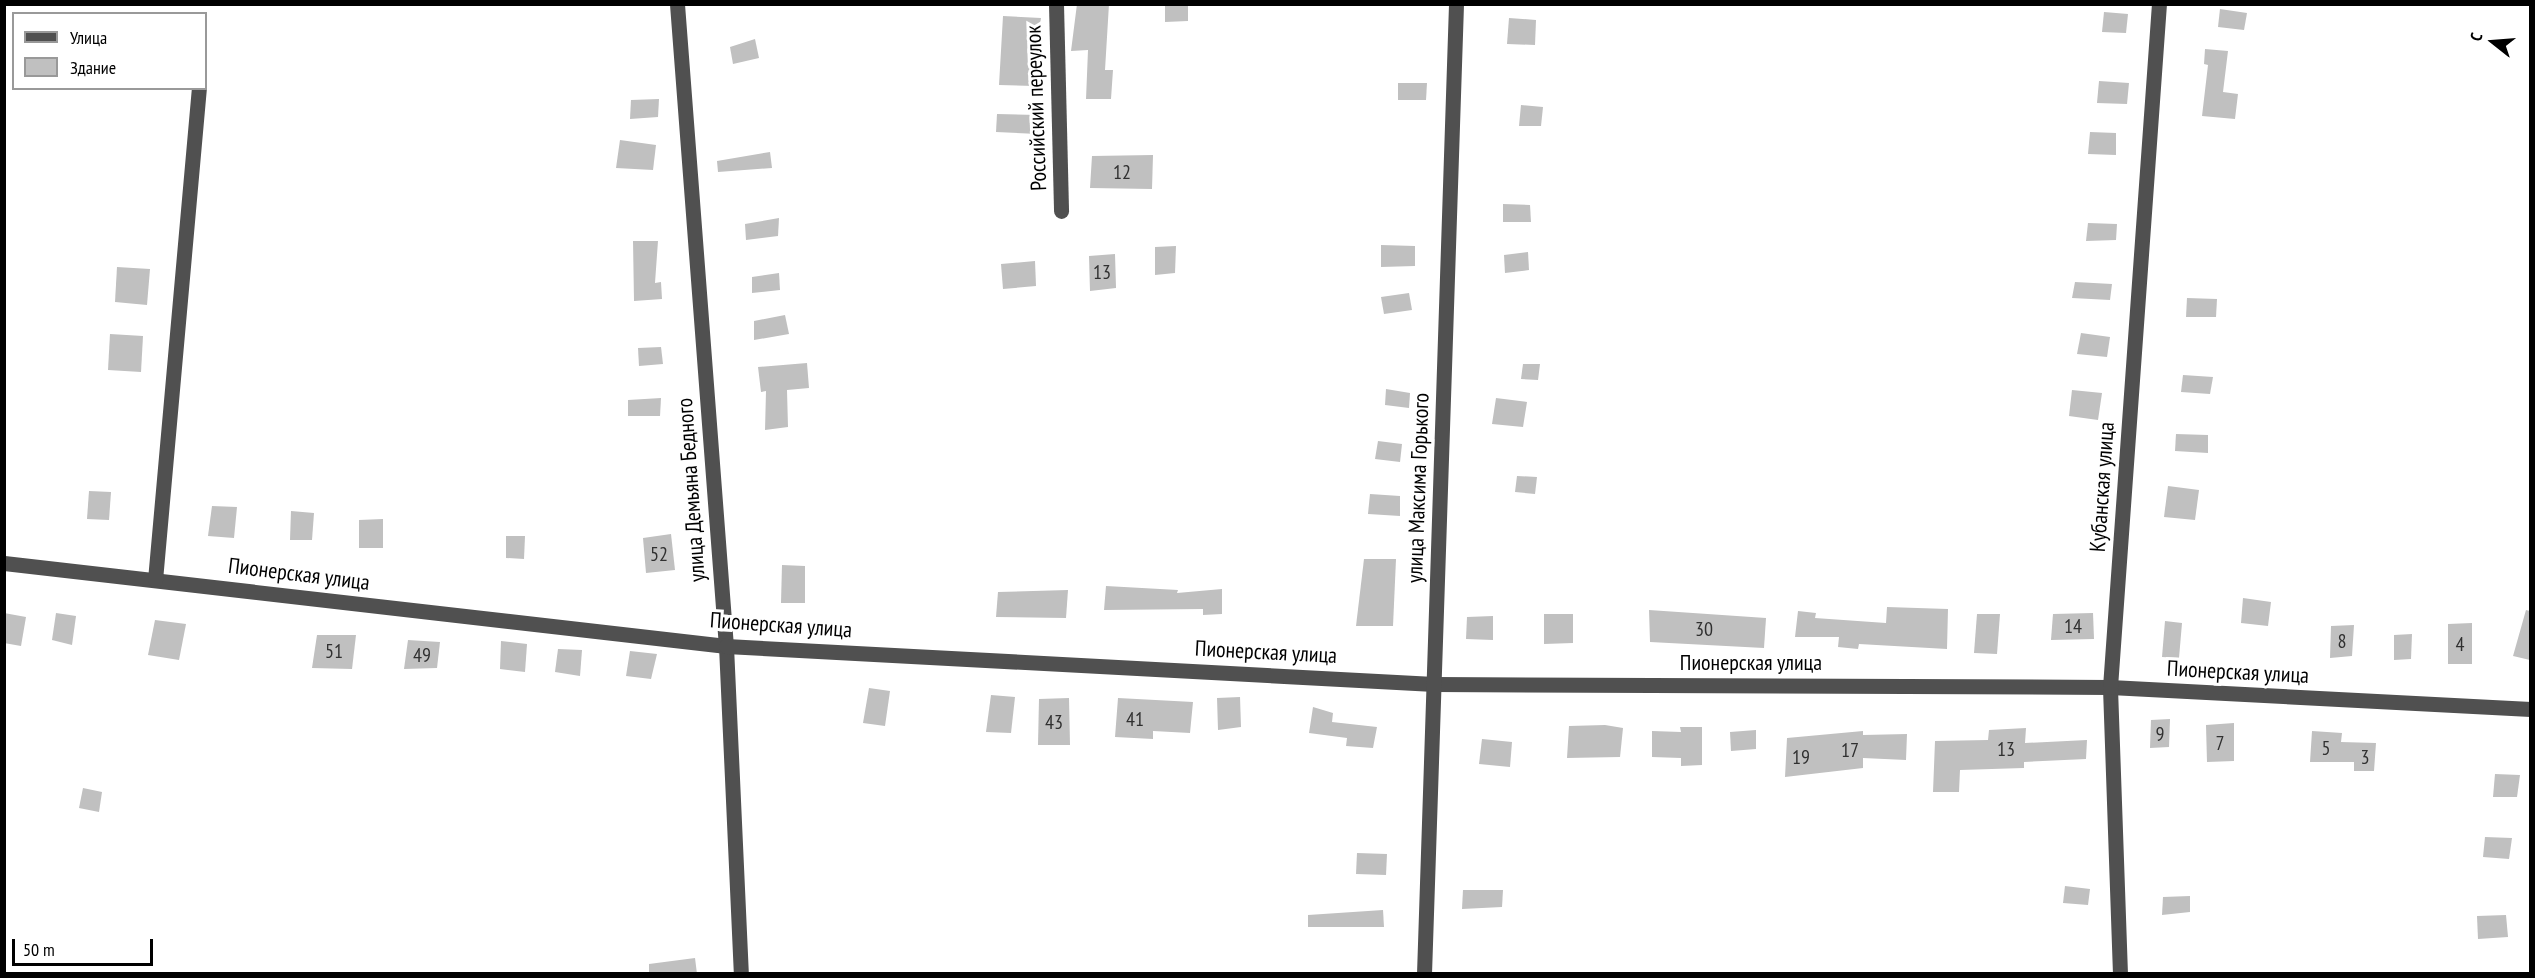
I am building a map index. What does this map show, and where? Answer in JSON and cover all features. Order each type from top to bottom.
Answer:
[{"type":"street","name":"улица Демьяна Бедного","points":[[677,4],[726,646],[741,974]]},
{"type":"street","name":"Российский переулок","points":[[1056,4],[1061,211]]},
{"type":"street","name":"улица Максима Горького","points":[[1424,974],[1456,4]]},
{"type":"street","name":"Кубанская улица","points":[[2120,974],[2110,687],[2159,4]]},
{"type":"street","points":[[155,580],[199,90]]},
{"type":"street","name":"Пионерская улица","points":[[4,563],[726,646],[1434,684],[2110,687],[2530,709]]},
{"type":"building","points":[[1077,4],[1109,4],[1105,70],[1113,70],[1111,99],[1086,99],[1088,50],[1071,51]]},
{"type":"building","points":[[1165,4],[1188,4],[1188,21],[1165,22]]},
{"type":"building","points":[[2220,9],[2247,13],[2244,30],[2218,27]]},
{"type":"building","points":[[2104,12],[2128,14],[2126,33],[2102,32]]},
{"type":"building","points":[[1003,16],[1041,18],[1037,43],[1034,42],[1034,86],[999,85]]},
{"type":"building","points":[[1509,18],[1536,20],[1535,45],[1507,44]]},
{"type":"building","points":[[755,39],[759,58],[733,64],[730,47]]},
{"type":"building","points":[[2205,49],[2228,51],[2223,92],[2238,94],[2235,119],[2202,116],[2208,65],[2204,64]]},
{"type":"building","points":[[2099,81],[2129,83],[2127,104],[2097,103]]},
{"type":"building","points":[[1398,83],[1427,83],[1426,100],[1398,100]]},
{"type":"building","points":[[659,99],[658,117],[630,119],[631,100]]},
{"type":"building","points":[[1521,105],[1543,107],[1541,126],[1519,126]]},
{"type":"building","points":[[997,114],[1038,115],[1038,134],[996,132]]},
{"type":"building","points":[[2090,132],[2116,133],[2116,155],[2088,154]]},
{"type":"building","points":[[620,140],[656,145],[653,170],[616,168]]},
{"type":"building","points":[[770,152],[772,168],[718,172],[717,161]]},
{"type":"building","points":[[1153,155],[1152,189],[1090,188],[1092,156]]},
{"type":"building","points":[[1503,204],[1530,205],[1531,222],[1503,222]]},
{"type":"building","points":[[779,218],[778,236],[746,240],[745,224]]},
{"type":"building","points":[[2088,223],[2117,224],[2116,240],[2086,241]]},
{"type":"building","points":[[633,241],[658,241],[655,283],[661,282],[662,299],[634,301]]},
{"type":"building","points":[[1381,245],[1415,246],[1415,266],[1381,267]]},
{"type":"building","points":[[1176,246],[1175,273],[1155,275],[1155,247]]},
{"type":"building","points":[[1528,252],[1529,270],[1505,273],[1504,255]]},
{"type":"building","points":[[1115,254],[1116,288],[1090,291],[1089,256]]},
{"type":"building","points":[[1035,261],[1036,286],[1003,289],[1001,264]]},
{"type":"building","points":[[117,267],[150,269],[147,305],[115,302]]},
{"type":"building","points":[[779,273],[780,290],[752,293],[752,277]]},
{"type":"building","points":[[2075,282],[2112,284],[2110,300],[2072,298]]},
{"type":"building","points":[[1409,293],[1412,310],[1384,314],[1381,297]]},
{"type":"building","points":[[2187,298],[2217,299],[2216,317],[2186,317]]},
{"type":"building","points":[[785,315],[789,334],[754,340],[754,321]]},
{"type":"building","points":[[2081,333],[2110,337],[2107,357],[2077,354]]},
{"type":"building","points":[[110,334],[143,336],[141,372],[108,370]]},
{"type":"building","points":[[661,347],[663,364],[639,366],[638,348]]},
{"type":"building","points":[[807,363],[809,388],[787,390],[788,427],[765,430],[766,391],[761,392],[758,367]]},
{"type":"building","points":[[1523,364],[1540,364],[1538,380],[1521,379]]},
{"type":"building","points":[[2183,375],[2213,377],[2210,394],[2181,392]]},
{"type":"building","points":[[1386,389],[1410,393],[1409,408],[1385,405]]},
{"type":"building","points":[[2072,390],[2102,393],[2098,420],[2069,416]]},
{"type":"building","points":[[661,398],[660,416],[628,416],[628,400]]},
{"type":"building","points":[[1496,398],[1527,402],[1523,427],[1492,424]]},
{"type":"building","points":[[2176,434],[2208,435],[2208,453],[2175,451]]},
{"type":"building","points":[[1378,441],[1402,444],[1400,462],[1375,459]]},
{"type":"building","points":[[1517,476],[1537,477],[1535,494],[1515,492]]},
{"type":"building","points":[[2168,486],[2199,490],[2195,520],[2164,517]]},
{"type":"building","points":[[89,491],[111,492],[109,520],[87,519]]},
{"type":"building","points":[[1370,494],[1400,496],[1400,516],[1368,514]]},
{"type":"building","points":[[212,506],[237,507],[234,538],[208,536]]},
{"type":"building","points":[[291,511],[314,513],[312,540],[290,540]]},
{"type":"building","points":[[383,519],[383,548],[359,548],[359,520]]},
{"type":"building","points":[[671,534],[675,570],[646,573],[643,538]]},
{"type":"building","points":[[506,536],[525,536],[524,559],[506,558]]},
{"type":"building","points":[[1364,559],[1396,559],[1393,626],[1356,626]]},
{"type":"building","points":[[782,565],[805,566],[805,603],[781,603]]},
{"type":"building","points":[[1106,586],[1178,590],[1177,593],[1222,589],[1222,614],[1203,615],[1203,609],[1104,610]]},
{"type":"building","points":[[1068,590],[1066,618],[996,617],[998,592]]},
{"type":"building","points":[[2243,598],[2271,602],[2268,626],[2241,623]]},
{"type":"building","points":[[1887,607],[1948,609],[1947,649],[1859,644],[1858,649],[1838,647],[1839,637],[1795,637],[1798,611],[1816,613],[1815,618],[1886,623]]},
{"type":"building","points":[[1649,610],[1766,618],[1764,648],[1650,642]]},
{"type":"building","points":[[2526,610],[2530,611],[2530,660],[2513,656]]},
{"type":"building","points":[[4,613],[26,617],[21,646],[4,643]]},
{"type":"building","points":[[56,613],[76,616],[72,645],[52,640]]},
{"type":"building","points":[[2093,613],[2094,639],[2051,640],[2053,614]]},
{"type":"building","points":[[1544,614],[1573,614],[1573,643],[1544,644]]},
{"type":"building","points":[[1977,614],[2000,614],[1997,654],[1974,653]]},
{"type":"building","points":[[1493,616],[1493,640],[1466,639],[1467,617]]},
{"type":"building","points":[[155,620],[186,624],[179,660],[148,655]]},
{"type":"building","points":[[2165,621],[2182,623],[2179,658],[2162,657]]},
{"type":"building","points":[[2472,623],[2472,664],[2448,664],[2448,624]]},
{"type":"building","points":[[2354,625],[2352,656],[2330,658],[2331,626]]},
{"type":"building","points":[[2412,634],[2411,659],[2394,660],[2394,635]]},
{"type":"building","points":[[317,635],[356,635],[352,669],[312,668]]},
{"type":"building","points":[[408,640],[440,642],[437,668],[404,669]]},
{"type":"building","points":[[501,641],[527,644],[525,672],[500,669]]},
{"type":"building","points":[[558,649],[582,650],[580,676],[555,672]]},
{"type":"building","points":[[630,651],[657,654],[651,679],[626,676]]},
{"type":"building","points":[[869,688],[890,691],[885,726],[863,723]]},
{"type":"building","points":[[991,695],[1015,697],[1011,733],[986,732]]},
{"type":"building","points":[[1240,697],[1241,727],[1218,730],[1217,698]]},
{"type":"building","points":[[1069,698],[1070,745],[1038,745],[1039,699]]},
{"type":"building","points":[[1118,698],[1193,702],[1190,733],[1153,731],[1153,739],[1115,737]]},
{"type":"building","points":[[1313,707],[1333,713],[1332,722],[1377,727],[1373,748],[1346,746],[1347,738],[1309,733]]},
{"type":"building","points":[[2170,719],[2169,747],[2150,748],[2151,720]]},
{"type":"building","points":[[2234,723],[2234,761],[2207,762],[2206,725]]},
{"type":"building","points":[[1605,725],[1623,728],[1620,757],[1567,758],[1569,726]]},
{"type":"building","points":[[1680,727],[1702,727],[1702,765],[1681,766],[1681,758],[1652,757],[1652,731],[1681,732]]},
{"type":"building","points":[[2026,728],[2025,743],[2087,740],[2086,759],[2024,762],[2024,768],[1960,770],[1959,792],[1933,792],[1935,741],[1988,740],[1989,730]]},
{"type":"building","points":[[1756,730],[1756,749],[1731,751],[1730,732]]},
{"type":"building","points":[[1863,731],[1863,735],[1907,734],[1906,760],[1863,758],[1863,768],[1785,777],[1787,738]]},
{"type":"building","points":[[2312,731],[2342,733],[2341,742],[2376,743],[2374,771],[2354,771],[2354,762],[2310,762]]},
{"type":"building","points":[[1482,739],[1512,742],[1510,767],[1479,764]]},
{"type":"building","points":[[2495,774],[2520,775],[2517,797],[2493,797]]},
{"type":"building","points":[[83,788],[102,792],[99,812],[79,808]]},
{"type":"building","points":[[2485,837],[2512,838],[2509,859],[2483,857]]},
{"type":"building","points":[[1357,853],[1387,854],[1386,875],[1356,874]]},
{"type":"building","points":[[2065,886],[2090,889],[2088,905],[2063,903]]},
{"type":"building","points":[[1463,890],[1503,890],[1502,907],[1462,909]]},
{"type":"building","points":[[2190,896],[2190,912],[2162,915],[2163,897]]},
{"type":"building","points":[[1383,910],[1384,927],[1308,927],[1308,915]]},
{"type":"building","points":[[2506,915],[2508,937],[2478,939],[2477,916]]},
{"type":"building","points":[[695,958],[697,974],[649,974],[649,964]]}]
